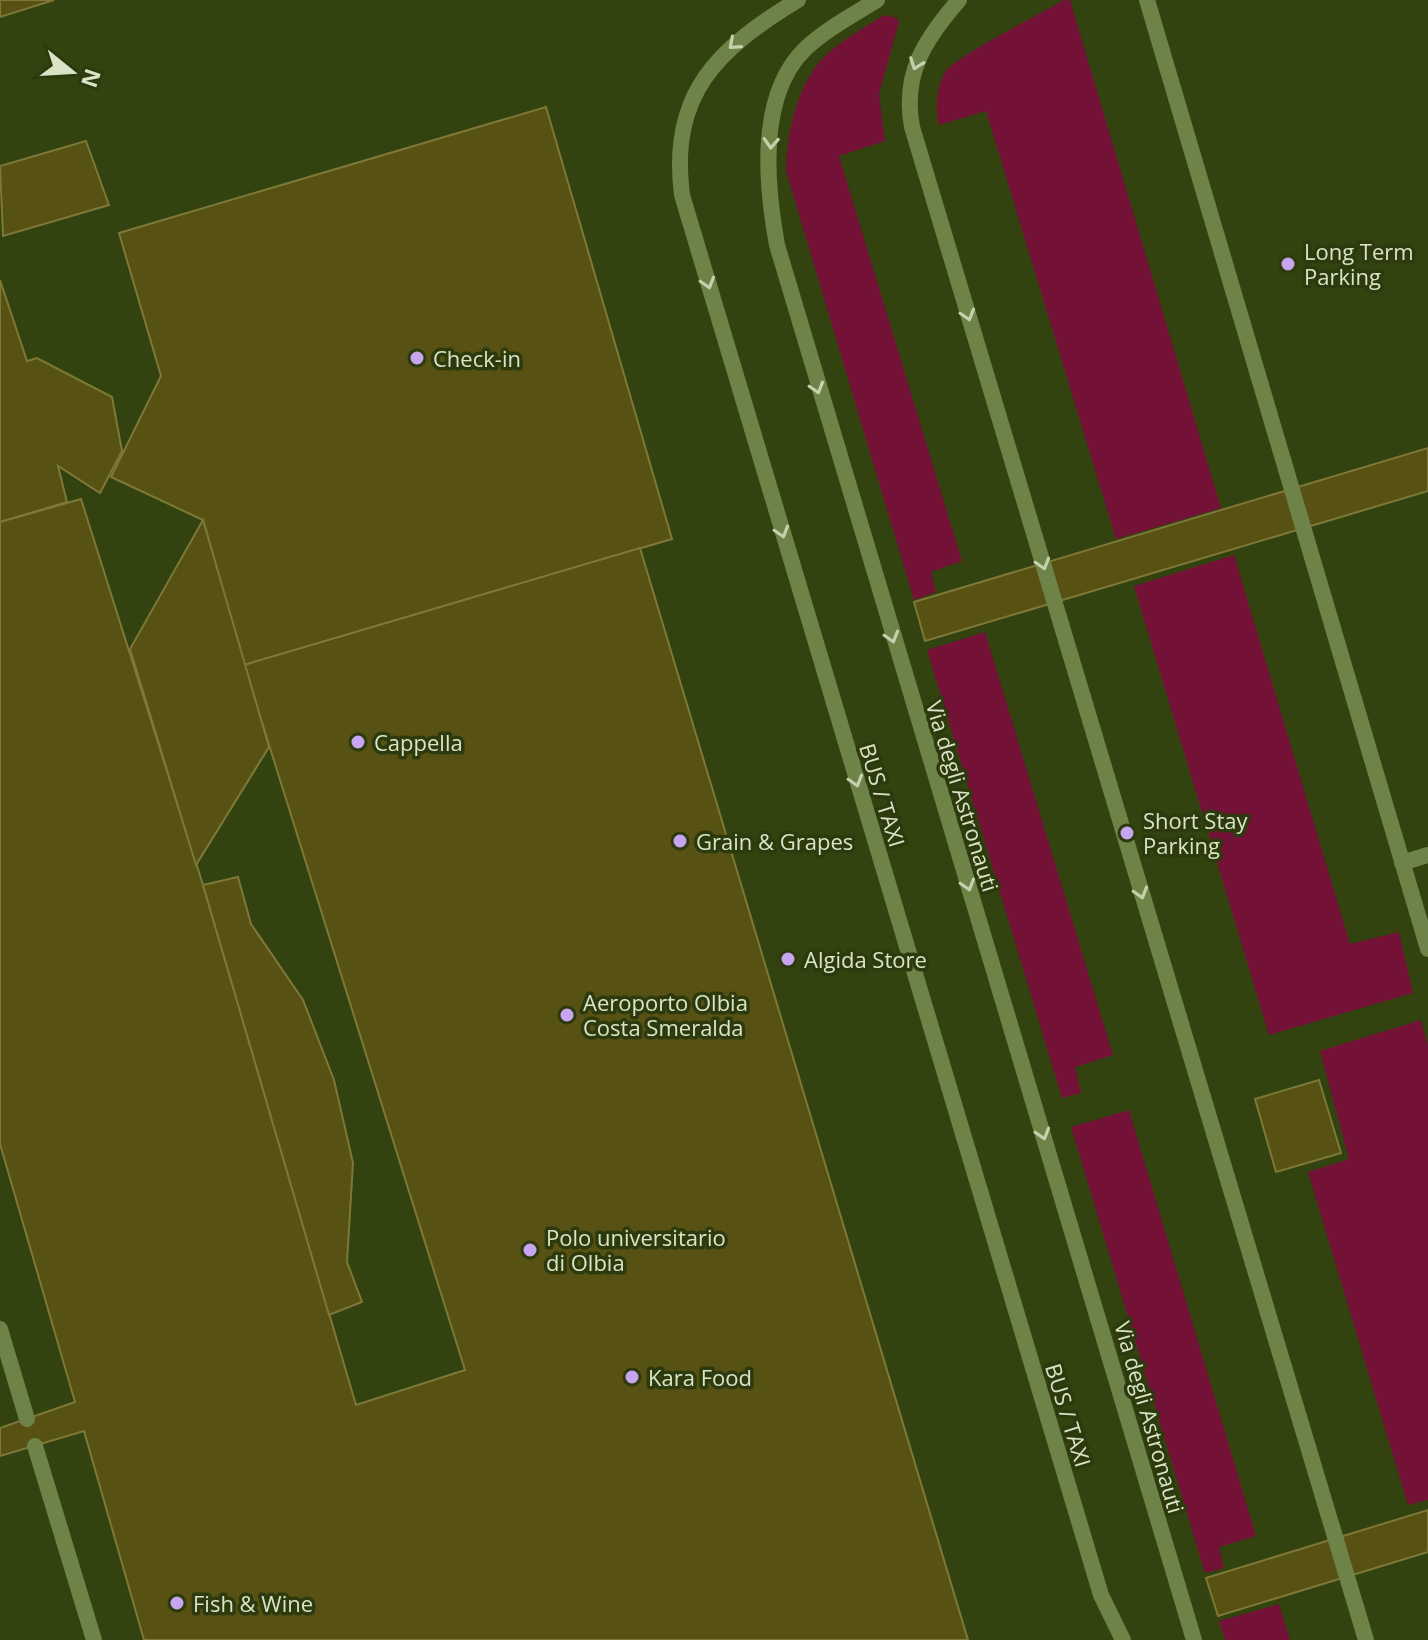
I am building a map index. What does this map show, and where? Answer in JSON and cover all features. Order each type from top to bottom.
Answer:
[{"type":"street","name":"BUS / TAXI","points":[[798,0],[736,41],[711,65],[693,95],[680,135],[678,164],[682,195],[1087,1550],[1101,1595],[1123,1640]]},
{"type":"street","name":"Via degli Astronauti","points":[[877,0],[825,32],[803,50],[786,75],[771,128],[767,194],[777,245],[1194,1640]]},
{"type":"street","points":[[959,0],[927,40],[915,62],[909,82],[912,127],[1366,1640]]},
{"type":"street","points":[[1147,0],[1428,949]]},
{"type":"street","points":[[1402,863],[1428,855]]},
{"type":"street","points":[[0,1329],[27,1419]]},
{"type":"street","points":[[35,1446],[94,1640]]},
{"type":"shaded area","points":[[0,0],[1428,0],[1428,1640],[0,1640]]},
{"type":"shaded area","points":[[1064,0],[1070,0],[1221,508],[1116,539],[986,111],[939,125],[937,111],[940,84],[953,64]]},
{"type":"shaded area","points":[[884,15],[897,18],[899,22],[879,94],[885,141],[839,156],[962,561],[931,572],[936,592],[914,600],[786,171],[792,125],[808,79],[827,54]]},
{"type":"shaded area","points":[[1234,555],[1350,944],[1399,932],[1413,993],[1269,1035],[1134,586]]},
{"type":"shaded area","points":[[985,632],[1113,1055],[1075,1067],[1081,1093],[1062,1098],[927,650]]},
{"type":"shaded area","points":[[1421,1020],[1428,1046],[1428,1500],[1408,1505],[1308,1172],[1349,1159],[1320,1051]]},
{"type":"shaded area","points":[[1129,1110],[1256,1536],[1219,1547],[1224,1568],[1205,1573],[1071,1127]]},
{"type":"shaded area","points":[[1279,1604],[1290,1640],[1225,1640],[1219,1621]]},
{"type":"building","points":[[0,0],[54,0],[0,17]]},
{"type":"building","points":[[546,107],[672,539],[244,665],[203,520],[111,477],[161,376],[119,233]]},
{"type":"building","points":[[86,141],[109,205],[3,236],[0,166]]},
{"type":"building","points":[[0,280],[27,361],[37,358],[112,397],[122,451],[100,493],[58,466],[67,502],[0,522]]},
{"type":"building","points":[[1428,448],[1428,491],[925,641],[914,602]]},
{"type":"building","name":"Aeroporto Olbia Costa Smeralda","points":[[81,499],[203,885],[356,1405],[465,1370],[244,665],[640,548],[968,1640],[144,1640],[84,1431],[0,1456],[0,1428],[75,1402],[0,1144],[0,522]]},
{"type":"building","points":[[203,520],[269,747],[196,865],[130,649]]},
{"type":"building","points":[[238,877],[251,924],[303,1000],[334,1080],[353,1163],[347,1262],[362,1302],[329,1315],[203,885]]},
{"type":"building","points":[[1319,1080],[1341,1153],[1276,1172],[1255,1099]]},
{"type":"building","points":[[1428,1510],[1428,1552],[1218,1616],[1206,1578]]},
{"type":"place","name":"Long Term Parking","points":[[1288,264]]},
{"type":"place","name":"Check-in","points":[[417,358]]},
{"type":"place","name":"Cappella","points":[[358,742]]},
{"type":"place","name":"Short Stay Parking","points":[[1127,833]]},
{"type":"place","name":"Grain & Grapes","points":[[680,841]]},
{"type":"place","name":"Algida Store","points":[[788,959]]},
{"type":"place","name":"Aeroporto Olbia Costa Smeralda","points":[[567,1015]]},
{"type":"place","name":"Polo universitario di Olbia","points":[[530,1250]]},
{"type":"place","name":"Kara Food","points":[[632,1377]]},
{"type":"place","name":"Fish & Wine","points":[[177,1603]]}]
